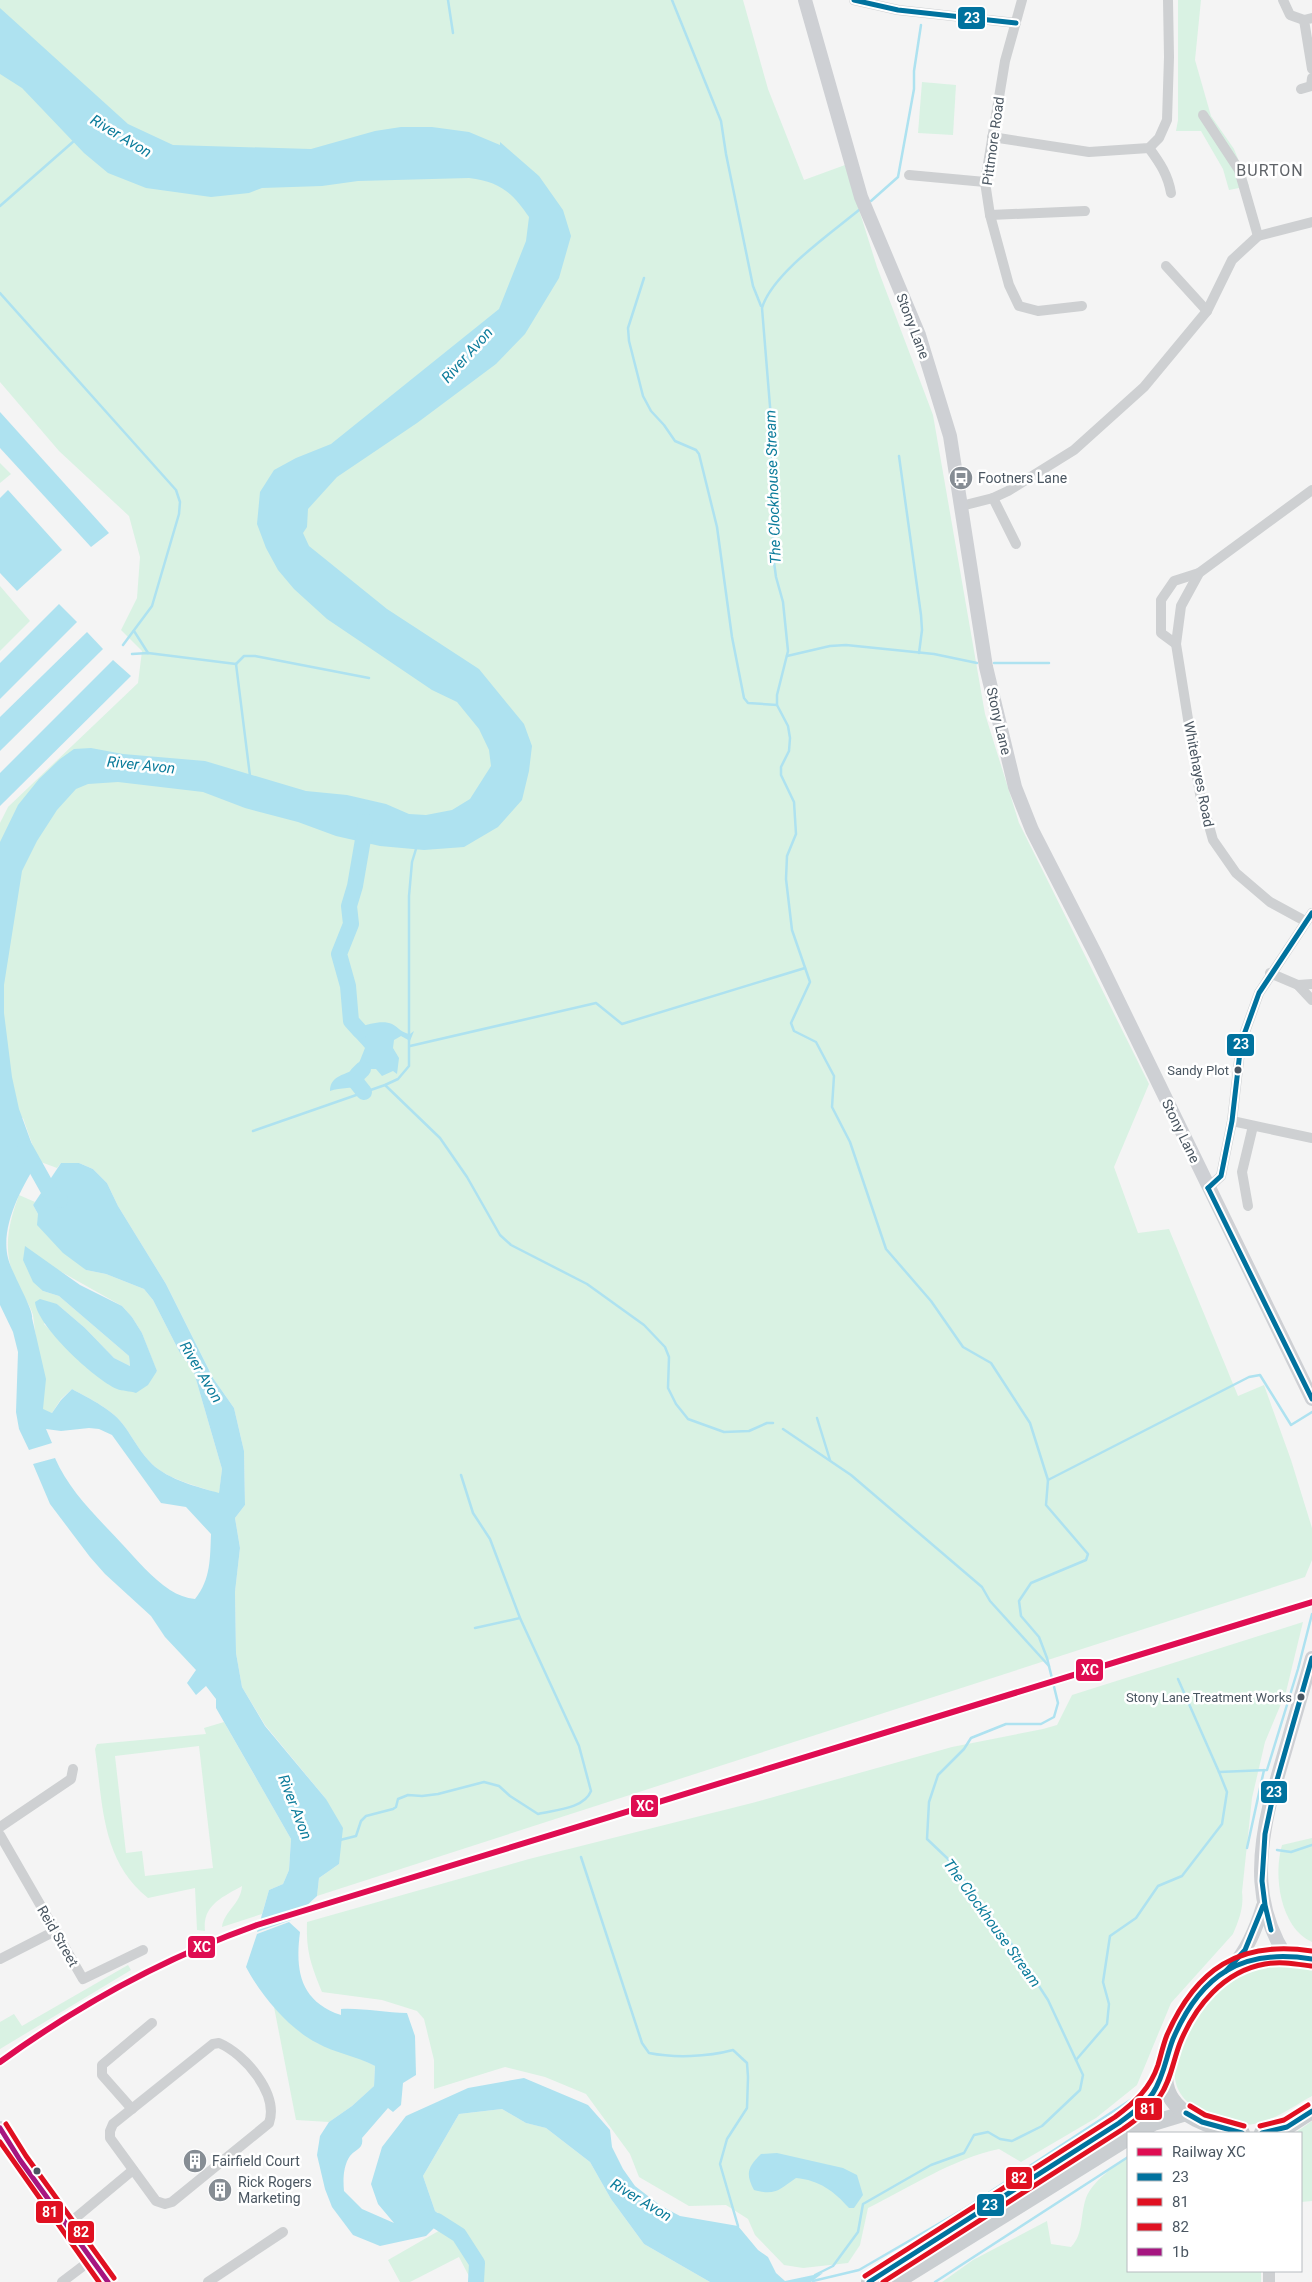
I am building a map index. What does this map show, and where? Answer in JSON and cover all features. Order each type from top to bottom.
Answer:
[{"type":"main road","name":"Stony Lane","points":[[808,1],[861,197],[919,335],[950,436],[986,667],[1015,787],[1032,830],[1096,955],[1312,1399]]},
{"type":"main road","points":[[1285,1955],[1272,1934],[1263,1906],[1262,1856],[1264,1825],[1312,1658]]},
{"type":"main road","points":[[869,2282],[1119,2123],[1143,2105],[1154,2092],[1180,2025],[1200,1994],[1232,1967],[1243,1954],[1255,1930],[1263,1906]]},
{"type":"main road","points":[[1232,1967],[1252,1957],[1285,1955],[1312,1959]]},
{"type":"main road","points":[[1166,2058],[1166,2085],[1175,2102],[1186,2113],[1202,2122],[1238,2132]]},
{"type":"main road","points":[[1268,2132],[1286,2127],[1312,2111]]},
{"type":"main road","points":[[1138,2132],[1153,2123],[1186,2113]]},
{"type":"main road","points":[[0,2128],[20,2160],[108,2282]]},
{"type":"main road","points":[[896,2282],[1127,2139]]},
{"type":"street","name":"Pittmore Road","points":[[1022,0],[1005,61],[984,182],[990,215],[1009,285],[1019,306],[1038,310],[1082,306]]},
{"type":"street","points":[[992,137],[1089,152],[1149,148],[1159,138],[1167,120],[1168,0]]},
{"type":"street","points":[[1283,0],[1290,16],[1308,19],[1312,69]]},
{"type":"street","points":[[861,1],[898,10],[1016,23]]},
{"type":"street","points":[[1301,89],[1311,86],[1312,78]]},
{"type":"street","points":[[1203,115],[1239,170],[1258,236]]},
{"type":"street","points":[[1149,148],[1163,167],[1171,193]]},
{"type":"street","points":[[909,175],[984,182]]},
{"type":"street","points":[[990,215],[1085,211]]},
{"type":"street","points":[[961,506],[993,498],[1074,450],[1144,387],[1207,311],[1232,260],[1258,236],[1312,222]]},
{"type":"street","points":[[1166,266],[1207,311]]},
{"type":"street","name":"Whitehayes Road","points":[[1176,644],[1161,633],[1161,600],[1174,581],[1199,573],[1312,490]]},
{"type":"street","points":[[993,498],[1016,544]]},
{"type":"street","name":"Whitehayes Road","points":[[1199,573],[1181,606],[1176,644],[1200,794],[1213,840],[1236,873],[1270,902],[1309,917]]},
{"type":"street","points":[[1208,1188],[1221,1176],[1232,1122],[1240,1043],[1259,993],[1270,973],[1309,917]]},
{"type":"street","points":[[1270,973],[1298,985],[1312,1000]]},
{"type":"street","points":[[1298,985],[1312,984]]},
{"type":"street","points":[[1232,1122],[1312,1138]]},
{"type":"street","points":[[1248,1206],[1242,1172],[1253,1126]]},
{"type":"street","points":[[0,1827],[71,1779],[73,1768]]},
{"type":"street","name":"Reid Street","points":[[0,1835],[83,1980],[143,1950]]},
{"type":"street","points":[[0,1959],[54,1931]]},
{"type":"street","points":[[132,2109],[102,2075],[102,2065],[152,2023]]},
{"type":"street","points":[[219,2043],[228,2047],[249,2066],[261,2082],[271,2115],[269,2123],[172,2202],[165,2204],[156,2201],[133,2170],[110,2138],[113,2124],[212,2044],[219,2043]]},
{"type":"street","points":[[67,2225],[133,2170]]},
{"type":"street","points":[[208,2282],[283,2232]]},
{"type":"street","points":[[62,2282],[91,2260]]},
{"type":"green space","points":[[0,0],[743,0],[768,89],[804,180],[845,165],[877,267],[933,415],[985,714],[1019,823],[1149,1084],[1114,1167],[1138,1233],[1169,1229],[1238,1396],[1264,1385],[1291,1460],[1312,1528],[1312,1560],[1305,1577],[317,1896],[319,1878],[339,1864],[326,1799],[265,1725],[242,1687],[236,1653],[235,1592],[240,1548],[235,1518],[245,1505],[244,1451],[234,1408],[213,1378],[166,1284],[118,1206],[107,1183],[93,1169],[79,1163],[61,1163],[57,1168],[38,1161],[23,1118],[0,1120],[0,823],[8,807],[138,683],[142,651],[121,630],[137,598],[140,557],[129,516],[59,451],[0,382]]},
{"type":"green space","points":[[1178,0],[1201,0],[1195,60],[1211,116],[1234,149],[1249,186],[1229,190],[1223,169],[1201,131],[1176,131],[1178,120]]},
{"type":"green space","points":[[922,82],[956,85],[953,135],[918,133]]},
{"type":"green space","points":[[0,463],[11,474],[0,483]]},
{"type":"green space","points":[[0,586],[30,621],[0,651]]},
{"type":"green space","points":[[19,1195],[35,1202],[33,1205],[38,1214],[86,1270],[106,1274],[144,1289],[153,1300],[180,1353],[193,1369],[222,1469],[219,1494],[175,1479],[159,1470],[144,1455],[115,1415],[72,1389],[61,1399],[52,1413],[43,1410],[43,1395],[33,1315],[14,1278],[8,1254],[9,1231]],"holes":[[[58,1270],[122,1306],[142,1333],[157,1372],[88,1368],[44,1324],[57,1304],[85,1328],[114,1358],[130,1366],[129,1356],[59,1296],[43,1291]]]},
{"type":"green space","points":[[1303,1622],[1286,1692],[1265,1742],[1252,1798],[1242,1903],[1237,1924],[1233,1934],[1171,2003],[1137,2085],[1096,2118],[1021,2162],[999,2149],[965,2159],[868,2208],[860,2245],[848,2263],[803,2268],[784,2265],[755,2235],[748,2219],[726,2205],[689,2206],[639,2177],[630,2154],[586,2094],[545,2077],[505,2067],[434,2089],[434,2060],[424,2019],[417,2011],[382,2000],[322,1992],[315,1973],[308,1950],[307,1922],[529,1859],[752,1803],[952,1747],[1057,1725],[1072,1695]]},
{"type":"green space","points":[[224,1722],[291,1839],[289,1870],[283,1884],[269,1890],[262,1914],[222,1927],[223,1921],[239,1898],[242,1886],[221,1898],[210,1908],[205,1922],[205,1931],[197,1930],[195,1888],[148,1898],[133,1883],[121,1866],[107,1830],[95,1749],[97,1744],[206,1734],[204,1728]],"holes":[[[199,1746],[213,1868],[145,1876],[142,1851],[126,1853],[115,1756]]]},
{"type":"green space","points":[[1312,1838],[1312,1942],[1301,1935],[1286,1913],[1279,1885],[1278,1871],[1282,1845]]},
{"type":"green space","points":[[1272,1960],[1286,1961],[1312,1970],[1312,2096],[1262,2122],[1243,2125],[1210,2115],[1193,2106],[1182,2096],[1176,2083],[1177,2056],[1190,2027],[1214,1994],[1243,1973]]},
{"type":"green space","points":[[128,1965],[131,1970],[0,2049],[0,2022],[14,2014],[22,2026]]},
{"type":"green space","points":[[274,2007],[299,2031],[317,2043],[355,2056],[375,2066],[374,2086],[352,2106],[329,2122],[296,2120]]},
{"type":"green space","points":[[502,2109],[526,2123],[546,2128],[590,2162],[611,2199],[644,2244],[710,2282],[472,2282],[459,2257],[410,2282],[400,2282],[388,2260],[442,2229],[457,2237],[451,2224],[435,2211],[423,2176],[459,2114]]},
{"type":"green space","points":[[1312,2121],[1312,2201],[1302,2202],[1302,2132],[1296,2132]]},
{"type":"green space","points":[[1127,2158],[1127,2272],[1261,2272],[1261,2282],[942,2282],[973,2260],[1047,2221],[1051,2244],[1071,2247],[1078,2236],[1084,2204],[1089,2192],[1116,2165]]},
{"type":"water","points":[[0,8],[128,124],[173,145],[311,149],[375,131],[401,127],[432,127],[469,132],[500,145],[500,142],[539,176],[563,210],[571,236],[559,278],[525,334],[496,364],[417,423],[337,477],[308,509],[307,527],[303,533],[309,546],[387,609],[479,669],[524,724],[532,746],[529,771],[522,800],[498,827],[464,847],[424,850],[380,846],[336,836],[298,822],[245,808],[203,792],[118,782],[88,784],[76,789],[57,810],[37,841],[22,871],[4,985],[4,1013],[12,1077],[19,1109],[38,1161],[14,1207],[7,1233],[6,1246],[10,1264],[32,1314],[46,1379],[43,1409],[52,1413],[72,1389],[115,1415],[144,1455],[159,1470],[184,1482],[219,1493],[222,1469],[193,1369],[180,1353],[153,1300],[144,1289],[106,1274],[86,1270],[63,1253],[37,1225],[38,1214],[33,1205],[61,1163],[79,1163],[93,1169],[107,1183],[118,1206],[166,1284],[213,1378],[234,1408],[244,1451],[245,1505],[235,1518],[240,1548],[235,1592],[236,1653],[242,1687],[265,1726],[326,1799],[343,1828],[339,1864],[319,1878],[317,1896],[291,1920],[257,1932],[269,1890],[283,1884],[289,1870],[291,1839],[216,1708],[216,1699],[206,1686],[196,1695],[187,1683],[196,1670],[165,1637],[151,1616],[105,1574],[90,1557],[50,1504],[33,1464],[55,1458],[76,1493],[139,1563],[163,1585],[182,1596],[195,1599],[204,1584],[209,1568],[211,1534],[186,1507],[161,1503],[112,1435],[99,1429],[89,1428],[61,1431],[46,1429],[52,1443],[29,1450],[19,1429],[16,1412],[18,1352],[13,1332],[0,1305],[0,842],[18,805],[39,779],[60,759],[74,749],[91,748],[123,754],[205,761],[306,791],[347,795],[386,804],[409,814],[426,815],[452,810],[470,799],[491,766],[489,750],[479,729],[457,702],[432,690],[327,619],[294,589],[278,570],[266,548],[257,524],[260,492],[274,470],[296,458],[331,444],[499,309],[526,241],[529,217],[517,201],[504,190],[489,182],[469,178],[358,181],[322,186],[262,188],[249,193],[211,197],[146,188],[108,173],[84,153],[22,88],[0,74]]},
{"type":"water","points":[[0,412],[109,533],[91,547],[0,448]]},
{"type":"water","points":[[8,490],[62,550],[17,591],[0,573],[0,498]]},
{"type":"water","points":[[59,604],[77,622],[0,699],[0,663]]},
{"type":"water","points":[[87,632],[103,649],[0,751],[0,717]]},
{"type":"water","points":[[113,660],[131,676],[0,806],[0,773]]},
{"type":"water","points":[[347,1013],[352,1014],[360,1027],[384,1022],[392,1024],[410,1034],[414,1031],[410,1041],[401,1036],[394,1040],[393,1048],[399,1058],[397,1074],[393,1071],[382,1076],[376,1069],[369,1069],[362,1074],[361,1085],[330,1091],[333,1082],[339,1076],[357,1068],[365,1048],[349,1028]]},
{"type":"water","points":[[25,1246],[80,1285],[122,1306],[132,1317],[142,1333],[157,1371],[148,1385],[136,1393],[117,1389],[95,1375],[68,1351],[45,1324],[35,1302],[40,1299],[57,1304],[85,1328],[114,1358],[130,1366],[129,1356],[59,1296],[43,1291],[33,1282],[23,1260]]},
{"type":"water","points":[[289,1922],[300,1932],[300,1972],[303,1983],[317,2002],[341,2015],[341,2009],[407,2013],[415,2036],[416,2075],[403,2083],[401,2105],[393,2112],[388,2108],[362,2138],[362,2144],[350,2156],[346,2164],[344,2191],[362,2209],[394,2223],[378,2204],[371,2184],[382,2147],[406,2116],[468,2088],[524,2078],[588,2105],[610,2130],[612,2147],[623,2169],[635,2186],[661,2206],[680,2216],[738,2226],[758,2250],[768,2257],[776,2273],[785,2281],[823,2273],[811,2282],[710,2282],[644,2244],[611,2199],[590,2162],[546,2128],[526,2123],[502,2109],[459,2114],[423,2176],[435,2211],[451,2224],[458,2238],[436,2226],[426,2236],[380,2246],[353,2235],[332,2207],[325,2189],[317,2155],[320,2136],[329,2122],[352,2106],[374,2086],[375,2066],[306,2037],[276,2010],[246,1967],[257,1934]]},
{"type":"water","points":[[777,2153],[843,2168],[857,2175],[863,2195],[854,2208],[849,2208],[826,2187],[812,2181],[796,2178],[776,2191],[761,2192],[754,2190],[749,2179],[749,2170],[753,2163],[761,2154]]},
{"type":"waterway","points":[[448,0],[453,33]]},
{"type":"waterway","points":[[672,0],[721,121],[753,286],[761,306]]},
{"type":"waterway","name":"The Clockhouse Stream","points":[[871,201],[898,177],[914,89],[914,71],[921,25]]},
{"type":"waterway","points":[[0,206],[74,141]]},
{"type":"waterway","name":"The Clockhouse Stream","points":[[815,2275],[833,2266],[858,2232],[863,2204],[931,2165],[964,2153],[974,2135],[988,2132],[1000,2139],[1012,2141],[1042,2126],[1080,2090],[1083,2075],[1048,2000],[1005,1934],[947,1858],[927,1839],[929,1802],[938,1775],[964,1749],[971,1738],[1006,1724],[1041,1724],[1054,1717],[1058,1703],[1047,1658],[1039,1637],[1021,1616],[1019,1601],[1031,1583],[1086,1560],[1088,1554],[1046,1505],[1048,1480],[1030,1423],[991,1363],[963,1347],[931,1301],[886,1249],[850,1142],[832,1107],[834,1076],[816,1042],[794,1031],[791,1023],[810,982],[792,930],[786,879],[787,856],[796,834],[794,802],[781,775],[781,767],[789,751],[790,738],[788,726],[777,705],[777,695],[788,651],[783,602],[774,562],[770,466],[773,443],[762,308],[777,282],[790,268],[859,210]]},
{"type":"waterway","points":[[644,278],[628,328],[629,341],[643,396],[651,411],[675,441],[696,450],[699,454],[717,527],[732,637],[744,698],[748,703],[777,705]]},
{"type":"waterway","points":[[0,293],[176,490],[180,502],[179,514],[152,606],[123,645]]},
{"type":"waterway","points":[[899,456],[921,615],[922,630],[919,653]]},
{"type":"waterway","points":[[134,631],[148,653]]},
{"type":"waterway","points":[[787,656],[830,646],[846,645],[934,654],[977,663]]},
{"type":"waterway","points":[[132,654],[148,653],[236,664]]},
{"type":"waterway","points":[[236,664],[244,656],[255,656],[369,678]]},
{"type":"waterway","points":[[994,663],[1049,663]]},
{"type":"waterway","points":[[236,664],[250,776]]},
{"type":"waterway","name":"River Avon","points":[[360,1031],[351,1021],[348,986],[339,954],[351,924],[349,906],[355,886],[366,822]]},
{"type":"waterway","points":[[253,1131],[385,1085],[398,1079],[409,1066],[409,896],[412,862],[416,849]]},
{"type":"waterway","points":[[410,1046],[596,1003],[622,1024],[805,968]]},
{"type":"waterway","name":"River Avon","points":[[363,1069],[357,1075],[356,1082],[364,1092]]},
{"type":"waterway","points":[[385,1085],[440,1138],[467,1177],[500,1235],[511,1245],[587,1284],[644,1325],[665,1347],[669,1357],[668,1388],[676,1404],[688,1419],[724,1432],[749,1431],[767,1423],[773,1423]]},
{"type":"waterway","name":"River Avon","points":[[25,1148],[49,1191],[60,1200]]},
{"type":"waterway","points":[[1048,1480],[1249,1377],[1260,1375],[1291,1425],[1312,1412]]},
{"type":"waterway","points":[[817,1418],[830,1460]]},
{"type":"waterway","points":[[783,1429],[851,1475],[982,1587],[990,1601],[1049,1666]]},
{"type":"waterway","points":[[340,1840],[356,1836],[361,1821],[366,1816],[393,1809],[396,1807],[398,1799],[408,1795],[438,1794],[484,1782],[499,1786],[510,1796],[538,1814],[560,1810],[582,1802],[591,1791],[579,1746],[520,1618],[490,1539],[473,1513],[461,1475]]},
{"type":"waterway","points":[[1076,2060],[1107,2024],[1109,2004],[1103,1982],[1110,1936],[1136,1918],[1158,1886],[1182,1876],[1222,1824],[1227,1792],[1219,1772],[1267,1770],[1298,1669],[1312,1614]]},
{"type":"waterway","points":[[475,1628],[520,1618]]},
{"type":"waterway","points":[[1178,1679],[1219,1772]]},
{"type":"waterway","points":[[1247,1848],[1264,1770]]},
{"type":"waterway","points":[[1277,1850],[1291,1852],[1312,1845]]},
{"type":"waterway","points":[[581,1857],[642,2043],[649,2053],[669,2056],[691,2056],[733,2050],[747,2063],[747,2108],[727,2139],[720,2164],[738,2226]]},
{"type":"waterway","points":[[813,2281],[859,2270],[964,2209],[1132,2099]]},
{"type":"waterway","points":[[935,2282],[1127,2158]]},
{"type":"waterway","points":[[437,2221],[459,2235],[477,2263],[476,2282]]},
{"type":"rail line","name":"XC","points":[[0,2062],[61,2021],[124,1984],[189,1952],[257,1925],[1312,1602]]},
{"type":"transit line","name":"23","points":[[854,0],[898,10],[1016,23]]},
{"type":"transit line","name":"23","points":[[1208,1188],[1221,1176],[1232,1121],[1241,1043],[1259,993],[1312,913]]},
{"type":"transit line","name":"23","points":[[1208,1188],[1312,1399]]},
{"type":"transit line","name":"23","points":[[1271,1930],[1262,1881],[1265,1834],[1275,1787],[1312,1658]]},
{"type":"transit line","name":"23","points":[[1226,1971],[1245,1950],[1263,1906]]},
{"type":"transit line","name":"82","points":[[865,2276],[1115,2117],[1129,2106],[1146,2088],[1155,2074],[1167,2035],[1192,1992],[1206,1977],[1223,1964],[1242,1955],[1263,1950],[1312,1951]]},
{"type":"transit line","name":"23","points":[[869,2282],[1119,2123],[1142,2105],[1157,2087],[1173,2039],[1184,2016],[1211,1982],[1227,1970],[1245,1962],[1265,1958],[1312,1959]]},
{"type":"transit line","name":"81","points":[[883,2282],[1123,2129],[1143,2114],[1152,2106],[1164,2090],[1186,2029],[1203,2004],[1224,1982],[1250,1968],[1265,1964],[1283,1963],[1311,1966]]},
{"type":"transit line","name":"82","points":[[1260,2126],[1284,2120],[1308,2105]]},
{"type":"transit line","name":"82","points":[[1190,2106],[1205,2115],[1244,2126]]},
{"type":"transit line","name":"23","points":[[1266,2132],[1287,2127],[1312,2111]]},
{"type":"transit line","name":"23","points":[[1186,2113],[1202,2122],[1238,2132]]},
{"type":"transit line","name":"82","points":[[6,2124],[26,2156],[114,2278]]},
{"type":"transit line","name":"1b","points":[[0,2128],[20,2160],[108,2282]]},
{"type":"transit line","name":"81","points":[[0,2142],[99,2282]]},
{"type":"place","name":"Footners Lane","points":[[961,478]]},
{"type":"place","name":"Sandy Plot","points":[[1238,1070]]},
{"type":"place","name":"Stony Lane Treatment Works","points":[[1301,1697]]},
{"type":"place","name":"Fairfield Court","points":[[195,2161]]},
{"type":"place","name":"Rick Rogers Marketing","points":[[220,2190]]},
{"type":"district","name":"BURTON","points":[[1270,170]]}]
